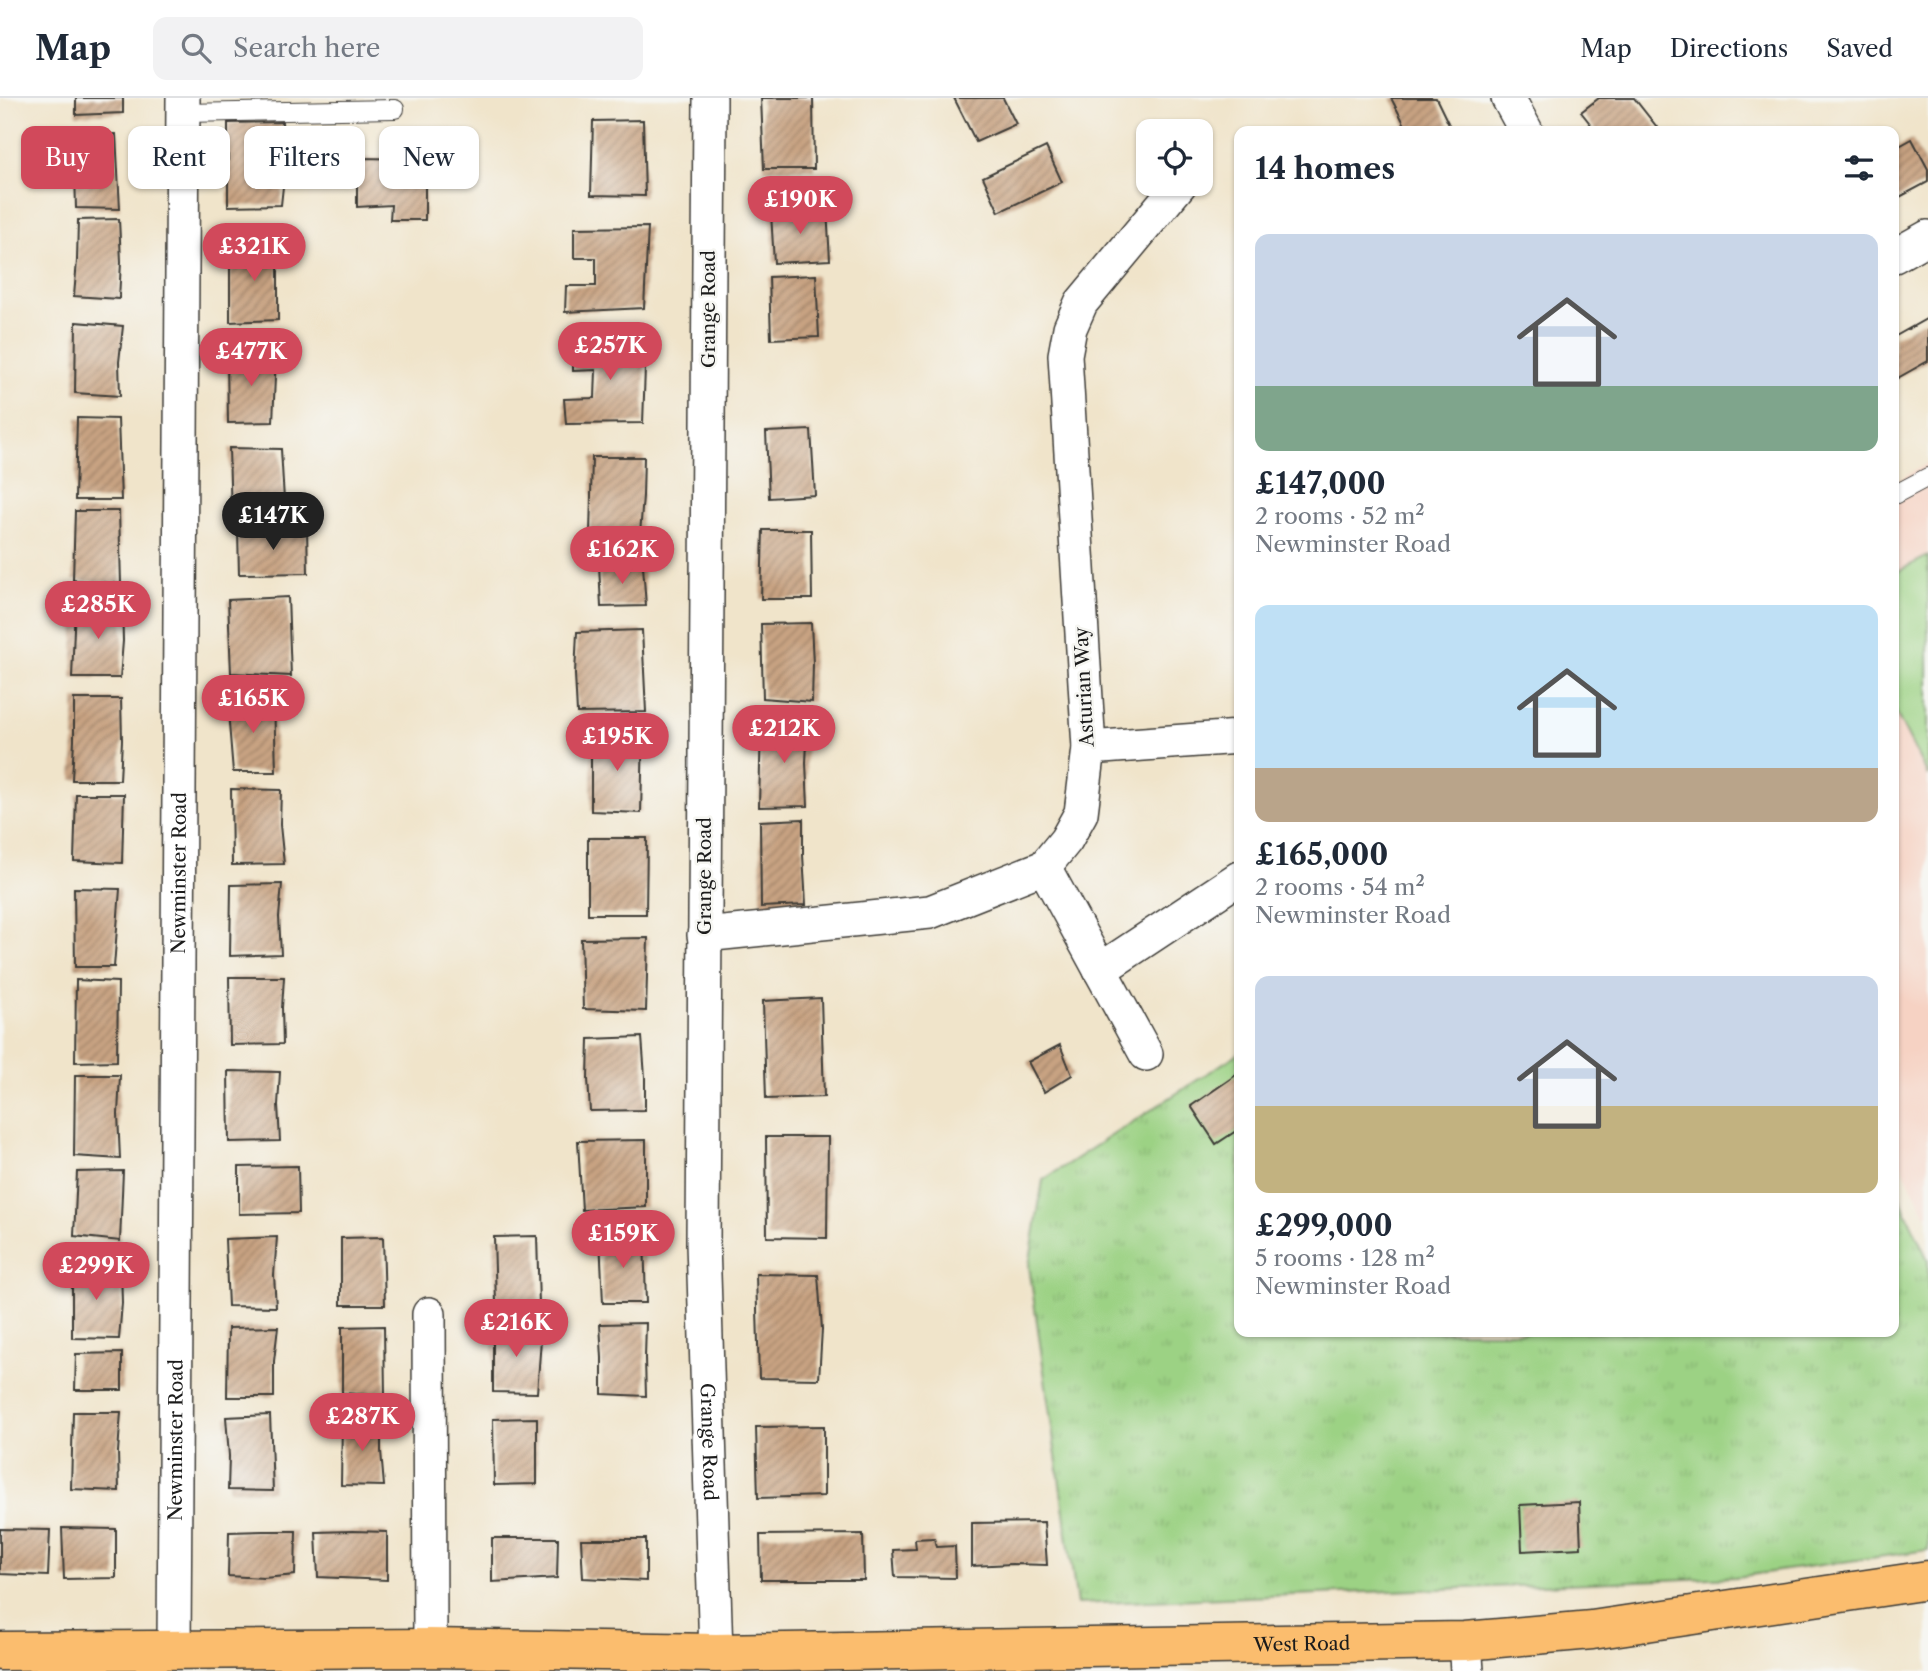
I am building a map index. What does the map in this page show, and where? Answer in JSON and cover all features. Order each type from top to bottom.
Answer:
[{"type":"main road","name":"West Road","points":[[8,1658],[174,1650],[430,1648],[716,1653],[1466,1656],[1592,1630],[1928,1580]]},
{"type":"street","name":"Grange Road","points":[[710,98],[703,1243],[716,1653]]},
{"type":"street","name":"Newminster Road","points":[[174,1650],[183,105]]},
{"type":"street","name":"Asturian Way","points":[[1044,867],[1066,839],[1081,813],[1089,748],[1065,355],[1070,328],[1081,303],[1170,196]]},
{"type":"street","points":[[1899,253],[1928,237]]},
{"type":"street","points":[[1089,748],[1234,737]]},
{"type":"street","points":[[704,935],[930,912],[1044,867],[1146,1054]]},
{"type":"street","points":[[1100,970],[1234,881]]},
{"type":"street","points":[[429,1314],[430,1648]]},
{"type":"lane","points":[[183,105],[395,108]]},
{"type":"lane","points":[[1899,492],[1928,477]]},
{"type":"shaded area","points":[[1928,463],[1928,1219],[1899,1161],[1899,480]]},
{"type":"green space","points":[[1928,556],[1928,776],[1899,719],[1899,570]]},
{"type":"green space","points":[[1234,1056],[1234,1337],[1899,1337],[1899,1197],[1928,1260],[1928,1550],[1736,1577],[1077,1604],[1029,1266],[1043,1180]]},
{"type":"building","points":[[76,98],[123,98],[123,113],[76,115]]},
{"type":"building","points":[[761,98],[813,98],[814,169],[764,169]]},
{"type":"building","points":[[954,98],[1003,98],[1016,124],[976,142]]},
{"type":"building","points":[[1391,98],[1436,98],[1450,126],[1405,126]]},
{"type":"building","points":[[1599,98],[1634,98],[1656,126],[1592,126],[1581,112]]},
{"type":"building","points":[[643,120],[645,196],[591,195],[593,121]]},
{"type":"building","points":[[282,122],[282,126],[244,126],[244,189],[283,189],[281,205],[228,206],[228,123]]},
{"type":"building","points":[[114,134],[120,209],[76,208],[75,189],[114,189]]},
{"type":"building","points":[[1912,139],[1928,169],[1928,182],[1899,197],[1899,146]]},
{"type":"building","points":[[1046,147],[1062,182],[999,212],[983,177]]},
{"type":"building","points":[[365,158],[379,158],[379,189],[425,189],[425,220],[390,220],[391,205],[357,207],[357,189],[365,189]]},
{"type":"building","points":[[827,210],[830,260],[774,263],[771,213]]},
{"type":"building","points":[[119,219],[119,299],[74,296],[78,220]]},
{"type":"building","points":[[648,227],[644,308],[565,312],[566,286],[596,286],[596,258],[574,258],[574,228]]},
{"type":"building","points":[[278,245],[278,320],[230,322],[230,247]]},
{"type":"building","points":[[816,275],[819,337],[771,339],[769,277]]},
{"type":"building","points":[[1928,318],[1928,361],[1899,377],[1899,334]]},
{"type":"building","points":[[76,322],[123,326],[119,362],[120,396],[75,393]]},
{"type":"building","points":[[646,340],[643,423],[566,424],[564,399],[595,398],[596,370],[573,371],[573,341]]},
{"type":"building","points":[[276,354],[273,422],[228,423],[227,356]]},
{"type":"building","points":[[77,418],[118,419],[121,500],[75,500]]},
{"type":"building","points":[[811,430],[815,495],[769,498],[766,432]]},
{"type":"building","points":[[229,448],[281,449],[285,517],[231,517]]},
{"type":"building","points":[[592,457],[644,457],[640,534],[590,534]]},
{"type":"building","points":[[75,511],[119,511],[121,584],[73,580]]},
{"type":"building","points":[[307,529],[308,573],[239,574],[238,530]]},
{"type":"building","points":[[763,530],[811,530],[812,599],[761,599]]},
{"type":"building","points":[[599,564],[643,566],[646,606],[601,607]]},
{"type":"building","points":[[288,597],[291,676],[231,673],[228,600]]},
{"type":"building","points":[[122,602],[120,678],[72,678],[75,604]]},
{"type":"building","points":[[811,623],[812,702],[763,698],[761,624]]},
{"type":"building","points":[[642,630],[646,712],[577,713],[577,632]]},
{"type":"building","points":[[274,698],[276,772],[233,772],[227,699]]},
{"type":"building","points":[[74,699],[121,699],[120,780],[72,780]]},
{"type":"building","points":[[808,722],[808,806],[759,807],[761,723]]},
{"type":"building","points":[[643,734],[641,813],[591,811],[591,736]]},
{"type":"building","points":[[231,789],[281,790],[280,825],[284,864],[232,865]]},
{"type":"building","points":[[76,794],[124,794],[122,863],[74,861]]},
{"type":"building","points":[[803,819],[806,905],[761,907],[760,821]]},
{"type":"building","points":[[588,838],[647,838],[646,914],[588,914]]},
{"type":"building","points":[[282,884],[279,917],[281,954],[230,956],[231,885]]},
{"type":"building","points":[[74,888],[120,889],[114,967],[75,967]]},
{"type":"building","points":[[648,938],[646,1011],[583,1009],[581,939]]},
{"type":"building","points":[[229,977],[284,977],[283,1044],[230,1045]]},
{"type":"building","points":[[76,980],[118,982],[117,1061],[75,1062]]},
{"type":"building","points":[[821,998],[824,1097],[766,1099],[763,1001]]},
{"type":"building","points":[[642,1037],[645,1110],[590,1111],[589,1039]]},
{"type":"building","points":[[1060,1045],[1072,1075],[1044,1092],[1028,1062]]},
{"type":"building","points":[[228,1071],[280,1072],[280,1141],[229,1142]]},
{"type":"building","points":[[75,1075],[120,1075],[120,1159],[74,1156]]},
{"type":"building","points":[[1234,1076],[1234,1132],[1216,1144],[1191,1106]]},
{"type":"building","points":[[766,1137],[828,1137],[827,1238],[767,1237]]},
{"type":"building","points":[[646,1140],[646,1207],[582,1210],[578,1141]]},
{"type":"building","points":[[298,1166],[299,1213],[239,1214],[239,1167]]},
{"type":"building","points":[[123,1171],[120,1241],[74,1236],[77,1172]]},
{"type":"building","points":[[537,1236],[539,1305],[496,1303],[494,1237]]},
{"type":"building","points":[[644,1236],[646,1303],[603,1303],[600,1238]]},
{"type":"building","points":[[277,1237],[274,1275],[276,1307],[228,1306],[225,1239]]},
{"type":"building","points":[[383,1237],[385,1305],[341,1305],[341,1238]]},
{"type":"building","points":[[72,1264],[121,1267],[119,1339],[72,1338]]},
{"type":"building","points":[[756,1274],[818,1275],[822,1329],[819,1379],[759,1378]]},
{"type":"building","points":[[646,1323],[646,1396],[602,1394],[600,1324]]},
{"type":"building","points":[[384,1326],[385,1396],[342,1393],[342,1327]]},
{"type":"building","points":[[542,1326],[537,1393],[493,1392],[493,1328]]},
{"type":"building","points":[[278,1327],[274,1397],[227,1397],[228,1328]]},
{"type":"building","points":[[122,1353],[122,1390],[75,1390],[76,1354]]},
{"type":"building","points":[[73,1412],[121,1412],[119,1491],[71,1489]]},
{"type":"building","points":[[270,1415],[273,1491],[228,1490],[226,1417]]},
{"type":"building","points":[[537,1418],[537,1484],[494,1485],[493,1419]]},
{"type":"building","points":[[381,1419],[384,1486],[341,1485],[342,1420]]},
{"type":"building","points":[[824,1426],[824,1496],[758,1498],[756,1427]]},
{"type":"building","points":[[1579,1502],[1581,1548],[1522,1551],[1520,1505]]},
{"type":"building","points":[[1044,1522],[1047,1565],[972,1566],[972,1523]]},
{"type":"building","points":[[62,1528],[116,1529],[116,1578],[64,1579]]},
{"type":"building","points":[[0,1529],[50,1530],[48,1576],[0,1574]]},
{"type":"building","points":[[296,1531],[295,1575],[264,1578],[228,1576],[229,1532]]},
{"type":"building","points":[[316,1532],[387,1532],[387,1580],[318,1577]]},
{"type":"building","points":[[863,1534],[864,1580],[761,1580],[760,1535]]},
{"type":"building","points":[[492,1538],[558,1538],[557,1578],[492,1582]]},
{"type":"building","points":[[934,1538],[936,1547],[955,1546],[956,1578],[895,1577],[893,1550],[916,1549],[915,1539]]},
{"type":"building","points":[[581,1539],[646,1539],[646,1581],[583,1578]]}]
